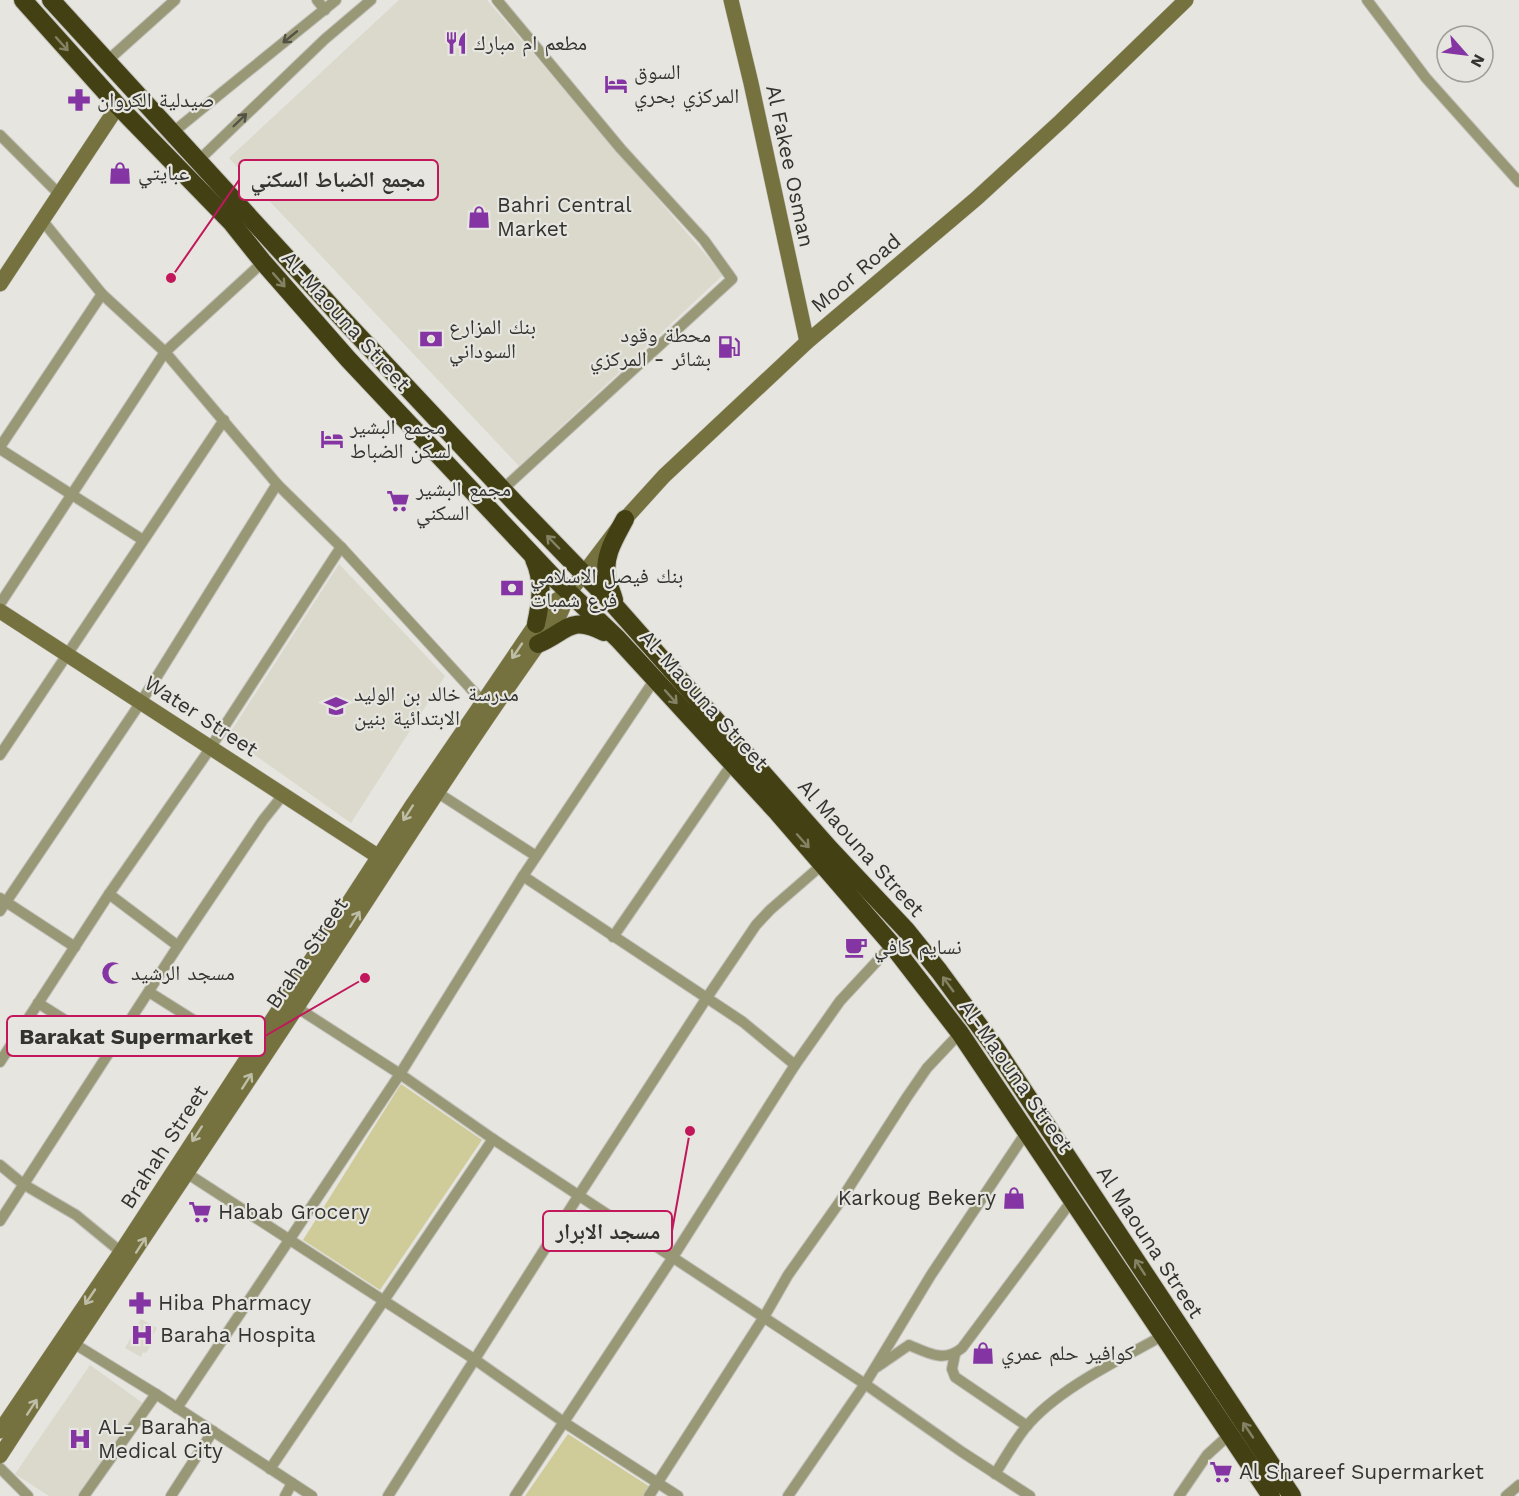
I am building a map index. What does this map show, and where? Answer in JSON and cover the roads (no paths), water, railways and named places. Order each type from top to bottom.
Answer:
[{"type":"highway","name":"Al-Maouna Street","points":[[23,0],[118,106],[237,216],[263,261],[348,359],[569,593],[618,639],[823,864],[892,945],[960,1033],[1271,1496]]},
{"type":"highway","name":"Al Maouna Street","points":[[51,0],[198,161],[237,216],[614,604],[829,848],[906,930],[994,1046],[1292,1496]]},
{"type":"highway","points":[[614,604],[607,579],[606,562],[610,547],[625,519]]},
{"type":"highway","points":[[531,552],[541,580],[540,605],[536,624]]},
{"type":"highway","points":[[538,644],[558,632],[583,624],[618,639]]},
{"type":"street","points":[[106,62],[176,0]]},
{"type":"street","points":[[317,0],[325,10]]},
{"type":"street","points":[[172,133],[336,0]]},
{"type":"street","points":[[198,161],[325,39],[371,0]]},
{"type":"street","points":[[497,0],[621,149],[704,240],[732,279],[503,489]]},
{"type":"street","name":"Al Fakee Osman","points":[[731,0],[807,342]]},
{"type":"street","name":"Moor Road","points":[[569,593],[625,519],[664,476],[807,342],[977,198],[1061,121],[1186,0]]},
{"type":"street","points":[[1367,0],[1426,78],[1519,182]]},
{"type":"street","points":[[0,284],[118,106]]},
{"type":"street","points":[[0,135],[59,194]]},
{"type":"street","points":[[42,220],[102,294],[165,352],[277,484],[341,547],[483,702]]},
{"type":"street","points":[[0,604],[165,352],[263,261]]},
{"type":"street","points":[[102,294],[0,448],[143,540]]},
{"type":"street","points":[[0,755],[224,420]]},
{"type":"street","points":[[75,947],[2,903],[141,702],[277,484]]},
{"type":"street","points":[[0,1062],[109,894],[211,747],[341,547]]},
{"type":"street","name":"Brahah Street","points":[[0,1429],[121,1252],[379,858],[536,624],[555,601],[569,593]]},
{"type":"street","name":"Braha Street","points":[[0,1456],[438,793],[560,614],[569,593]]},
{"type":"street","name":"Water Street","points":[[0,610],[379,858]]},
{"type":"street","points":[[177,1408],[400,1074],[523,876],[655,679]]},
{"type":"street","points":[[613,937],[732,764]]},
{"type":"street","points":[[438,793],[536,856]]},
{"type":"street","points":[[0,1221],[178,946],[283,795]]},
{"type":"street","points":[[388,1496],[579,1195],[706,999],[761,919],[823,864]]},
{"type":"street","points":[[523,876],[750,1028],[795,1065]]},
{"type":"street","points":[[109,894],[178,946]]},
{"type":"street","points":[[515,1496],[673,1257],[795,1065],[840,1002],[892,945]]},
{"type":"street","points":[[149,992],[249,1055]]},
{"type":"street","points":[[38,1003],[111,1049]]},
{"type":"street","points":[[296,1007],[400,1074],[493,1139],[865,1384],[1030,1496]]},
{"type":"street","points":[[649,1496],[764,1317],[788,1275],[839,1203],[927,1068],[960,1033]]},
{"type":"street","points":[[789,1496],[865,1384],[931,1275],[1027,1131]]},
{"type":"street","points":[[270,1469],[493,1139]]},
{"type":"street","points":[[0,1165],[23,1184],[76,1215],[121,1252]]},
{"type":"street","points":[[188,1174],[474,1359],[678,1496]]},
{"type":"street","points":[[1026,1426],[955,1377],[952,1370],[955,1354],[1072,1199]]},
{"type":"street","points":[[995,1474],[1026,1426],[1080,1383],[1164,1335]]},
{"type":"street","points":[[73,1343],[312,1496]]},
{"type":"street","points":[[875,1367],[909,1345],[944,1357],[955,1354]]},
{"type":"street","points":[[84,1496],[156,1394]]},
{"type":"street","points":[[171,1496],[213,1431]]},
{"type":"street","points":[[1179,1496],[1207,1455],[1230,1434]]},
{"type":"street","points":[[0,1468],[28,1496]]},
{"type":"street","points":[[285,1496],[292,1484]]},
{"type":"street","points":[[1506,1496],[1519,1485]]},
{"type":"place","name":"مطعم ام مبارك","points":[[456,43]]},
{"type":"place","name":"السوق المركزي بحري","points":[[616,84]]},
{"type":"place","name":"صيدلية الكروان","points":[[79,100]]},
{"type":"place","name":"عبايتي","points":[[120,173]]},
{"type":"place","name":"Bahri Central Market","points":[[479,217]]},
{"type":"place","name":"مجمع الضباط السكني","points":[[171,278]]},
{"type":"place","name":"بنك المزارع السوداني","points":[[431,339]]},
{"type":"place","name":"محطة وقود بشائر - المركزي","points":[[729,347]]},
{"type":"place","name":"مجمع البشير لسكن الضباط","points":[[332,439]]},
{"type":"place","name":"مجمع البشير السكني","points":[[398,501]]},
{"type":"place","name":"بنك فيصل الاسلامي فرع شمبات","points":[[512,588]]},
{"type":"place","name":"مدرسة خالد بن الوليد الابتدائية بنين","points":[[336,706]]},
{"type":"place","name":"نسايم كافي","points":[[856,947]]},
{"type":"place","name":"مسجد الرشيد","points":[[113,973]]},
{"type":"place","name":"Barakat Supermarket","points":[[365,978]]},
{"type":"place","name":"مسجد الابرار","points":[[690,1131]]},
{"type":"place","name":"Karkoug Bekery","points":[[1014,1198]]},
{"type":"place","name":"Habab Grocery","points":[[200,1212]]},
{"type":"place","name":"Hiba Pharmacy","points":[[140,1303]]},
{"type":"place","name":"Baraha Hospita","points":[[142,1335]]},
{"type":"place","name":"كوافير حلم عمري","points":[[983,1353]]},
{"type":"place","name":"AL- Baraha Medical City","points":[[80,1439]]},
{"type":"place","name":"Al Shareef Supermarket","points":[[1221,1472]]}]
